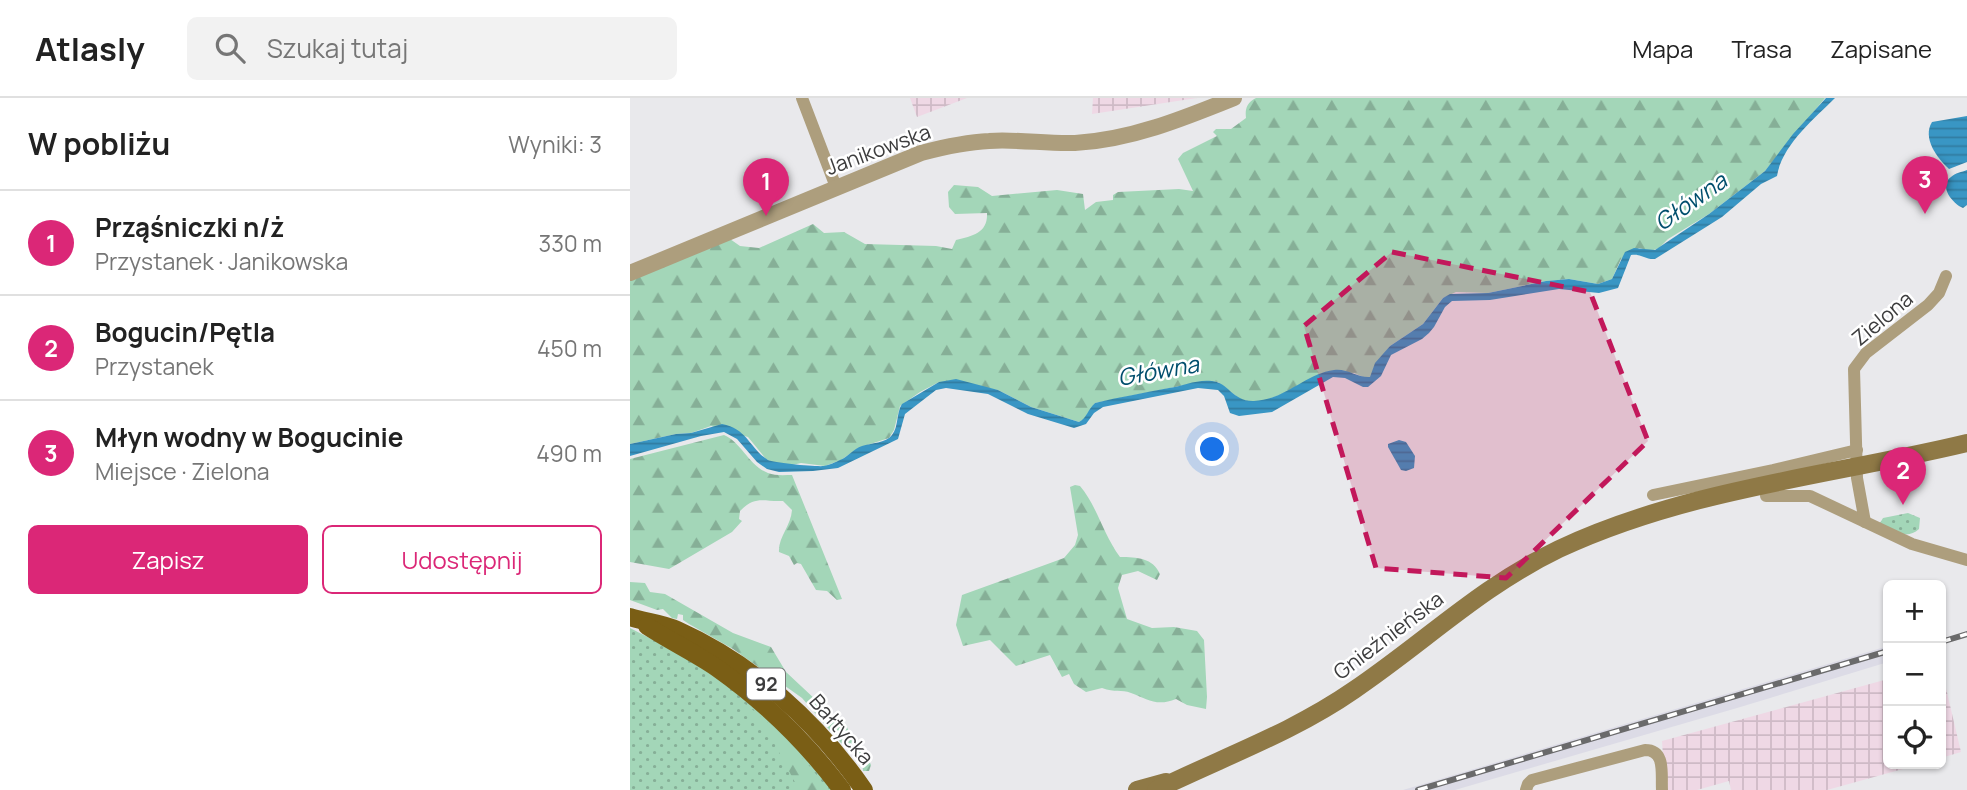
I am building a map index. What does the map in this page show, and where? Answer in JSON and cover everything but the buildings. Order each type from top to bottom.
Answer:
[{"type":"main road","name":"Gnieźnieńska","points":[[1156,790],[1279,735],[1324,710],[1356,689],[1490,587],[1560,549],[1640,515],[1857,465],[1967,443]]},
{"type":"main road","name":"Gnieźnieńska","points":[[1619,525],[1766,496],[1857,465],[1967,454]]},
{"type":"main road","name":"Bałtycka","points":[[634,618],[717,668],[743,687],[804,743],[842,790]]},
{"type":"main road","name":"Bałtycka","points":[[634,618],[673,628],[756,676],[818,732],[864,790]]},
{"type":"main road","name":"Gnieźnieńska","points":[[1137,790],[1183,777]]},
{"type":"street","points":[[802,98],[836,187]]},
{"type":"street","name":"Janikowska","points":[[630,273],[898,161],[955,144],[989,141],[1073,143],[1116,138],[1159,126],[1234,98]]},
{"type":"street","name":"Zielona","points":[[1857,465],[1854,369],[1866,354],[1939,293],[1946,276]]},
{"type":"street","points":[[1653,495],[1857,465],[1865,522]]},
{"type":"street","points":[[1766,496],[1810,496],[1912,544],[1967,560]]},
{"type":"street","points":[[1526,790],[1528,783],[1540,778],[1644,750],[1652,750],[1658,754],[1661,761],[1662,790]]},
{"type":"highlighted area","points":[[1392,252],[1590,292],[1648,441],[1506,578],[1376,568],[1304,326]]},
{"type":"shaded area","points":[[910,98],[967,98],[917,117]]},
{"type":"shaded area","points":[[1093,98],[1197,98],[1092,114]]},
{"type":"shaded area","points":[[1883,647],[1883,664],[1737,708],[1455,790],[1403,790]]},
{"type":"shaded area","points":[[1883,680],[1883,769],[1903,769],[1827,790],[1731,790],[1729,781],[1697,790],[1668,790],[1665,786],[1662,741]]},
{"type":"shaded area","points":[[1946,688],[1961,752],[1946,756]]},
{"type":"green space","points":[[1256,98],[1825,98],[1765,171],[1659,248],[1651,251],[1639,248],[1621,259],[1612,279],[1598,284],[1569,279],[1488,293],[1456,292],[1443,298],[1423,324],[1390,346],[1374,367],[1371,377],[1354,373],[1322,373],[1263,401],[1240,399],[1218,382],[1205,381],[1095,403],[1079,422],[1031,407],[998,390],[939,382],[900,406],[894,430],[889,438],[858,448],[841,460],[825,466],[772,462],[766,459],[748,437],[711,426],[691,433],[630,444],[630,279],[730,239],[740,246],[759,248],[813,224],[824,233],[844,232],[865,244],[952,249],[956,240],[974,235],[982,229],[987,220],[987,213],[955,214],[949,207],[948,192],[954,185],[978,187],[992,196],[1057,190],[1083,194],[1085,210],[1096,202],[1113,200],[1113,195],[1118,192],[1179,189],[1193,191],[1178,159],[1183,153],[1217,136],[1213,132],[1216,129],[1231,129],[1246,118],[1247,107]]},
{"type":"green space","points":[[724,435],[736,443],[761,470],[774,475],[792,475],[842,599],[837,600],[827,591],[816,590],[801,564],[794,565],[789,556],[779,552],[780,541],[792,510],[783,501],[760,500],[751,503],[740,511],[739,519],[742,521],[732,532],[669,569],[630,562],[630,459]]},
{"type":"green space","points":[[1080,486],[1086,494],[1120,557],[1149,562],[1160,574],[1157,580],[1138,571],[1122,575],[1118,588],[1127,619],[1152,628],[1174,627],[1197,631],[1204,640],[1206,709],[1187,705],[1176,699],[1158,702],[1127,692],[1102,688],[1086,692],[1074,684],[1069,674],[1062,677],[1050,655],[1016,666],[990,640],[963,646],[956,625],[962,595],[1064,558],[1075,545],[1078,535],[1070,487]]},
{"type":"green space","points":[[1908,513],[1920,518],[1919,529],[1909,534],[1900,533],[1880,523],[1883,518]]},
{"type":"green space","points":[[630,582],[645,583],[650,592],[665,594],[733,633],[771,647],[786,672],[832,715],[838,717],[837,721],[842,726],[846,725],[853,741],[858,740],[861,743],[871,765],[869,771],[863,771],[856,755],[841,743],[802,698],[733,649],[683,620],[683,615],[678,614],[677,619],[672,618],[663,609],[657,610],[630,600]]},
{"type":"green space","points":[[630,628],[700,664],[762,711],[835,790],[630,790]]},
{"type":"green space","points":[[726,695],[750,707],[765,720],[796,751],[827,790],[799,790],[770,735]]},
{"type":"water","points":[[1826,98],[1835,98],[1792,143],[1777,176],[1761,184],[1722,217],[1655,259],[1631,255],[1618,288],[1599,293],[1559,289],[1490,300],[1452,301],[1445,307],[1429,333],[1391,355],[1381,376],[1368,387],[1345,378],[1333,377],[1272,412],[1239,416],[1230,413],[1224,396],[1218,390],[1198,388],[1103,407],[1094,413],[1086,424],[1074,428],[1028,414],[988,394],[946,388],[936,390],[905,414],[898,439],[838,468],[779,472],[767,469],[757,462],[737,439],[724,432],[630,456],[630,444],[691,433],[722,424],[743,434],[768,460],[824,466],[843,459],[859,447],[889,438],[896,428],[902,404],[939,382],[956,379],[998,390],[1031,407],[1079,422],[1095,403],[1201,381],[1218,382],[1241,398],[1254,401],[1276,396],[1324,372],[1343,370],[1370,377],[1375,363],[1390,346],[1423,324],[1443,298],[1450,294],[1488,293],[1546,281],[1569,279],[1598,284],[1612,279],[1625,252],[1634,248],[1655,250],[1709,214],[1765,171],[1793,134]]},
{"type":"water","points":[[1967,116],[1967,162],[1949,169],[1932,147],[1929,128],[1932,122]]},
{"type":"water","points":[[1967,170],[1967,205],[1963,208],[1951,199],[1946,185],[1953,176]]},
{"type":"water","points":[[1399,440],[1406,442],[1415,456],[1414,468],[1406,471],[1401,470],[1388,447],[1388,444]]},
{"type":"railway","points":[[1946,640],[1967,634]]},
{"type":"railway","points":[[1418,790],[1883,652]]},
{"type":"place","name":"Młyn wodny w Bogucinie","points":[[1925,214]]},
{"type":"place","name":"Prząśniczki n/ż","points":[[766,216]]},
{"type":"place","name":"Bogucin/Pętla","points":[[1903,505]]},
{"type":"water label","name":"Główna","points":[[1690,201]]},
{"type":"water label","name":"Główna","points":[[1158,370]]}]
